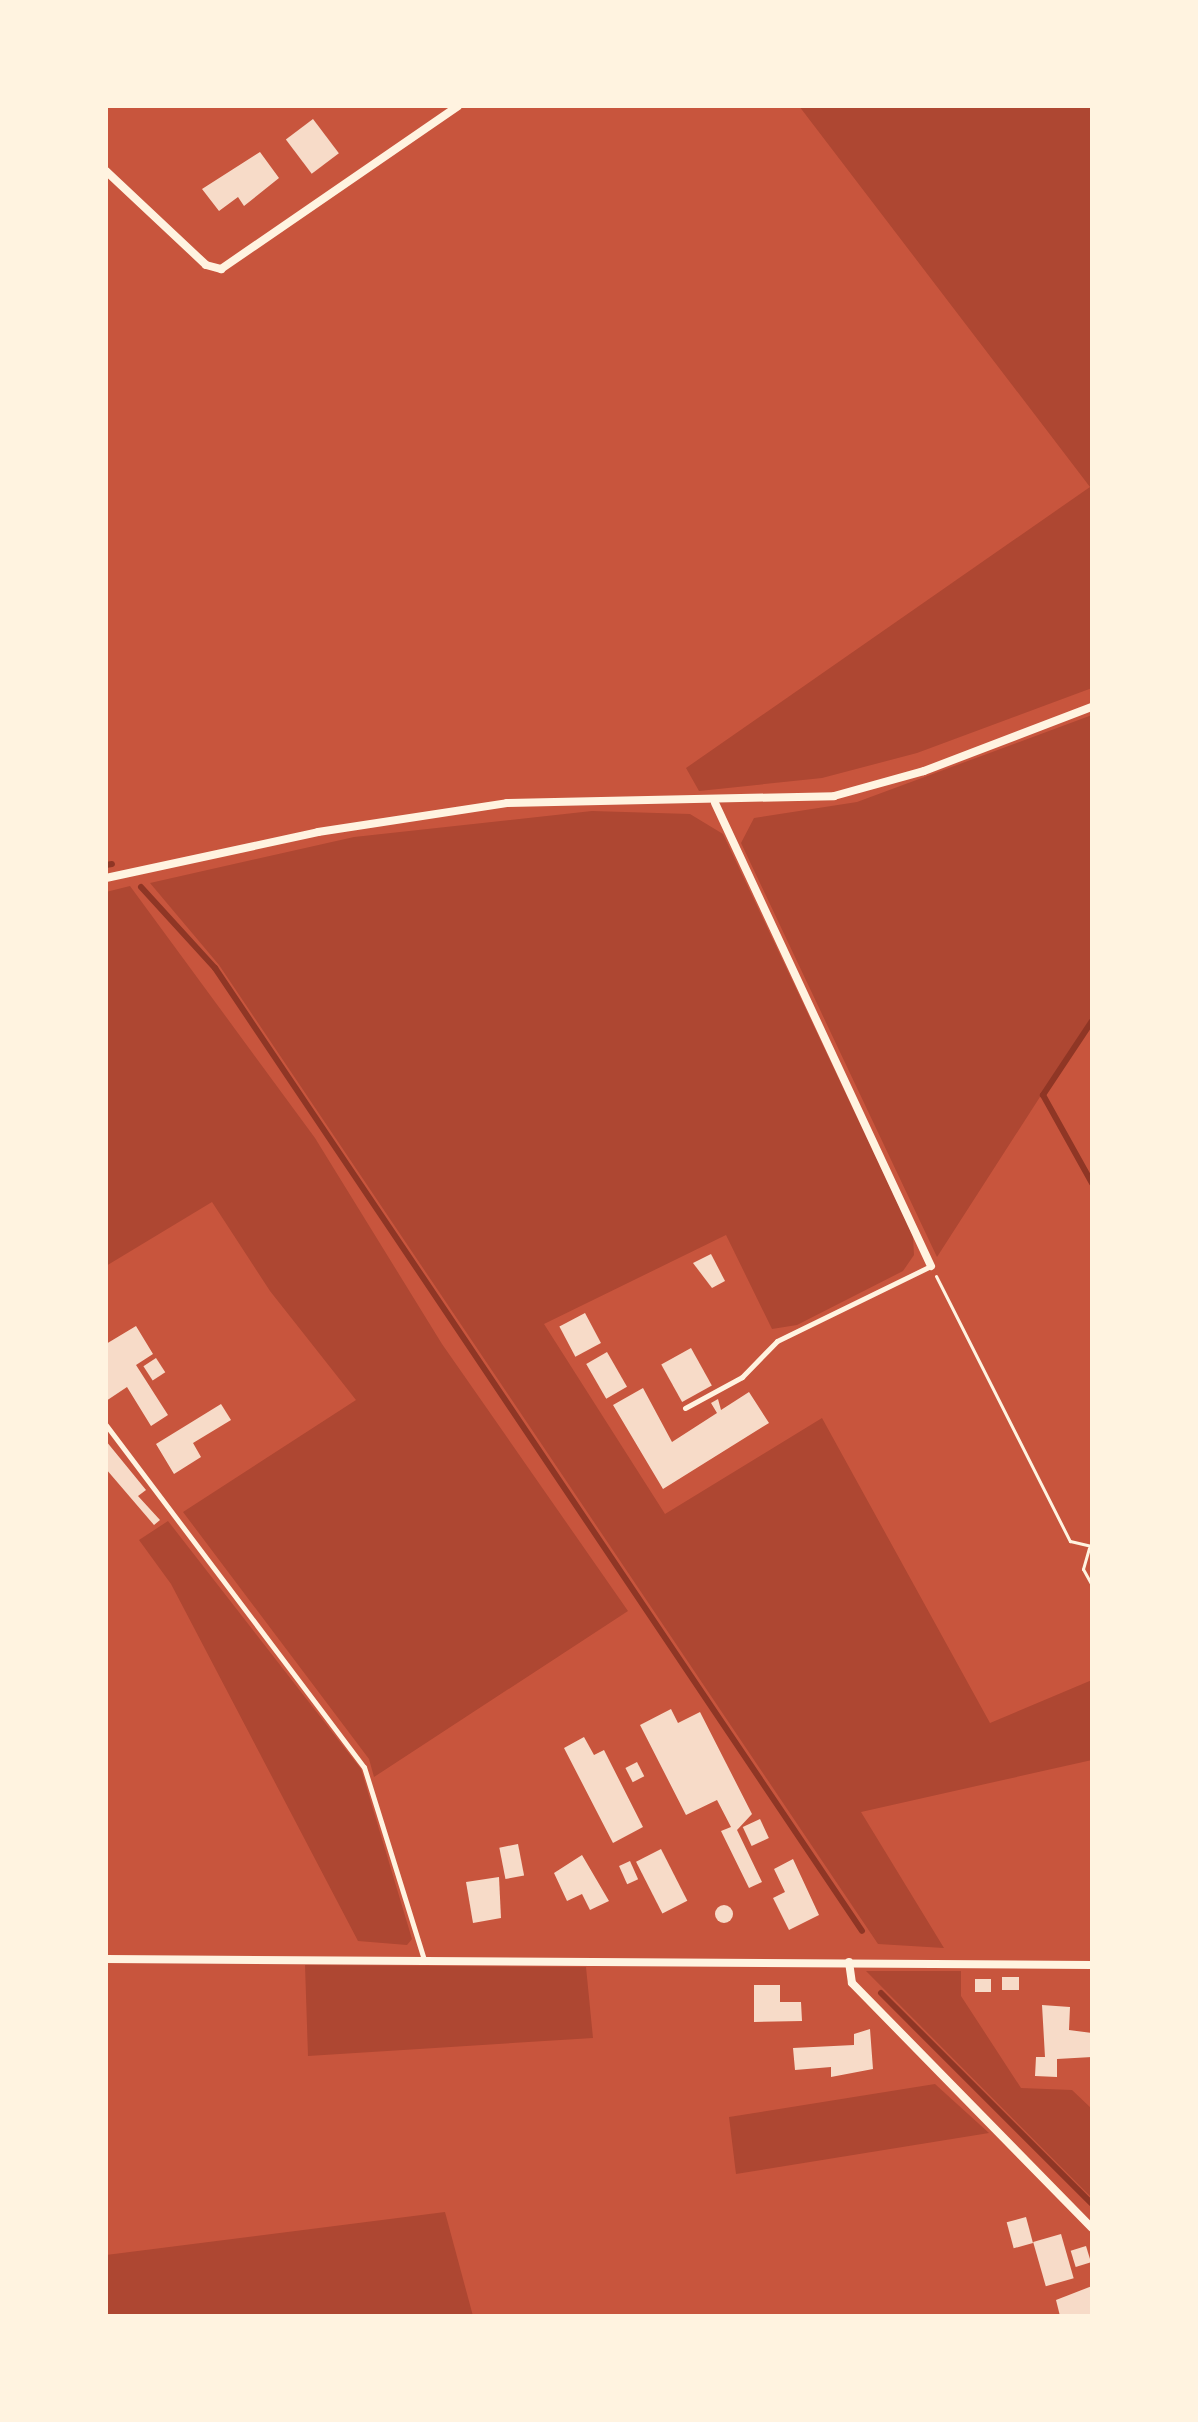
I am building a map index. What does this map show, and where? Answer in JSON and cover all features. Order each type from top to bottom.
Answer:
[{"type":"street","points":[[106,171],[206,265],[221,269],[458,106]]},
{"type":"street","points":[[106,878],[318,832],[507,803],[715,803],[834,796],[924,771],[1092,707]]},
{"type":"street","points":[[715,803],[931,1266]]},
{"type":"street","points":[[106,1959],[1092,1965]]},
{"type":"street","points":[[849,1962],[852,1983],[1092,2228]]},
{"type":"lane","points":[[685,1408],[742,1377],[777,1341],[931,1266]]},
{"type":"lane","points":[[106,1425],[364,1767],[424,1961]]},
{"type":"path","points":[[931,1266],[1070,1541],[1090,1547],[1083,1569],[1092,1585]]},
{"type":"shaded area","points":[[799,106],[1092,106],[1092,688],[917,753],[822,778],[699,791],[686,768],[1090,487]]},
{"type":"shaded area","points":[[1092,715],[1092,1016],[937,1257],[741,843],[754,818],[857,802]]},
{"type":"shaded area","points":[[592,811],[690,814],[723,834],[913,1236],[914,1255],[903,1271],[797,1325],[772,1329],[726,1235],[544,1324],[665,1514],[822,1418],[990,1723],[1092,1680],[1092,1760],[861,1812],[944,1948],[878,1944],[219,965],[150,883],[354,837]]},
{"type":"shaded area","points":[[130,886],[315,1138],[442,1344],[628,1611],[374,1777],[369,1759],[183,1512],[356,1400],[270,1291],[212,1202],[106,1266],[106,892]]},
{"type":"shaded area","points":[[168,1521],[361,1769],[412,1939],[407,1945],[358,1941],[171,1584],[139,1540]]},
{"type":"shaded area","points":[[305,1965],[586,1967],[593,2038],[308,2056]]},
{"type":"shaded area","points":[[866,1971],[961,1971],[961,1996],[1021,2088],[1072,2090],[1092,2109],[1092,2198]]},
{"type":"shaded area","points":[[935,2084],[989,2133],[736,2174],[729,2117]]},
{"type":"shaded area","points":[[445,2212],[473,2316],[106,2316],[106,2255]]},
{"type":"building","points":[[313,119],[339,153],[312,174],[286,139]]},
{"type":"building","points":[[260,152],[279,178],[244,206],[238,197],[219,211],[202,189]]},
{"type":"building","points":[[711,1254],[725,1281],[712,1288],[693,1263]]},
{"type":"building","points":[[585,1313],[601,1343],[575,1357],[559,1327]]},
{"type":"building","points":[[136,1326],[153,1354],[136,1365],[168,1415],[151,1426],[127,1387],[106,1401],[106,1344]]},
{"type":"building","points":[[691,1348],[712,1386],[682,1402],[661,1364]]},
{"type":"building","points":[[607,1352],[627,1387],[606,1399],[586,1364]]},
{"type":"building","points":[[156,1358],[165,1372],[153,1380],[143,1366]]},
{"type":"building","points":[[643,1388],[672,1442],[717,1413],[711,1403],[718,1399],[721,1410],[749,1392],[769,1423],[663,1489],[613,1405]]},
{"type":"building","points":[[221,1404],[231,1420],[193,1443],[201,1457],[174,1474],[156,1444]]},
{"type":"building","points":[[106,1441],[146,1490],[138,1496],[160,1520],[154,1525],[106,1469]]},
{"type":"building","points":[[671,1709],[678,1723],[700,1712],[752,1814],[737,1830],[762,1882],[749,1888],[721,1831],[731,1827],[717,1800],[686,1815],[640,1725]]},
{"type":"building","points":[[584,1737],[594,1755],[604,1750],[643,1827],[613,1843],[564,1748]]},
{"type":"building","points":[[637,1762],[644,1776],[633,1782],[625,1768]]},
{"type":"building","points":[[760,1819],[769,1838],[752,1846],[743,1827]]},
{"type":"building","points":[[518,1844],[524,1875],[505,1879],[499,1848]]},
{"type":"building","points":[[661,1849],[687,1901],[662,1913],[636,1862]]},
{"type":"building","points":[[582,1855],[609,1901],[590,1910],[582,1894],[567,1901],[554,1873]]},
{"type":"building","points":[[793,1859],[819,1915],[789,1930],[773,1898],[785,1892],[774,1869]]},
{"type":"building","points":[[630,1861],[638,1879],[627,1884],[619,1866]]},
{"type":"building","points":[[499,1877],[501,1918],[473,1923],[466,1882]]},
{"type":"building","points":[[720,1905],[728,1905],[733,1914],[731,1921],[720,1923],[715,1918],[715,1910]]},
{"type":"building","points":[[1002,1977],[1019,1977],[1019,1990],[1002,1990]]},
{"type":"building","points":[[975,1979],[991,1979],[991,1992],[975,1992]]},
{"type":"building","points":[[754,1985],[780,1985],[780,2002],[801,2002],[802,2021],[754,2022]]},
{"type":"building","points":[[1042,2005],[1070,2007],[1069,2030],[1092,2033],[1092,2057],[1057,2059],[1057,2077],[1035,2076],[1036,2057],[1045,2057]]},
{"type":"building","points":[[870,2029],[873,2069],[831,2077],[831,2067],[795,2070],[793,2048],[854,2045],[854,2034]]},
{"type":"building","points":[[1026,2217],[1033,2243],[1014,2248],[1007,2222]]},
{"type":"building","points":[[1061,2234],[1074,2278],[1046,2286],[1033,2242]]},
{"type":"building","points":[[1086,2246],[1091,2262],[1076,2267],[1071,2251]]},
{"type":"building","points":[[1092,2286],[1092,2316],[1060,2316],[1056,2300]]},
{"type":"waterway","points":[[106,865],[112,864]]},
{"type":"waterway","points":[[141,887],[215,968],[862,1931]]},
{"type":"waterway","points":[[1092,1021],[1043,1095],[1092,1183]]},
{"type":"waterway","points":[[881,1993],[1092,2204]]}]
